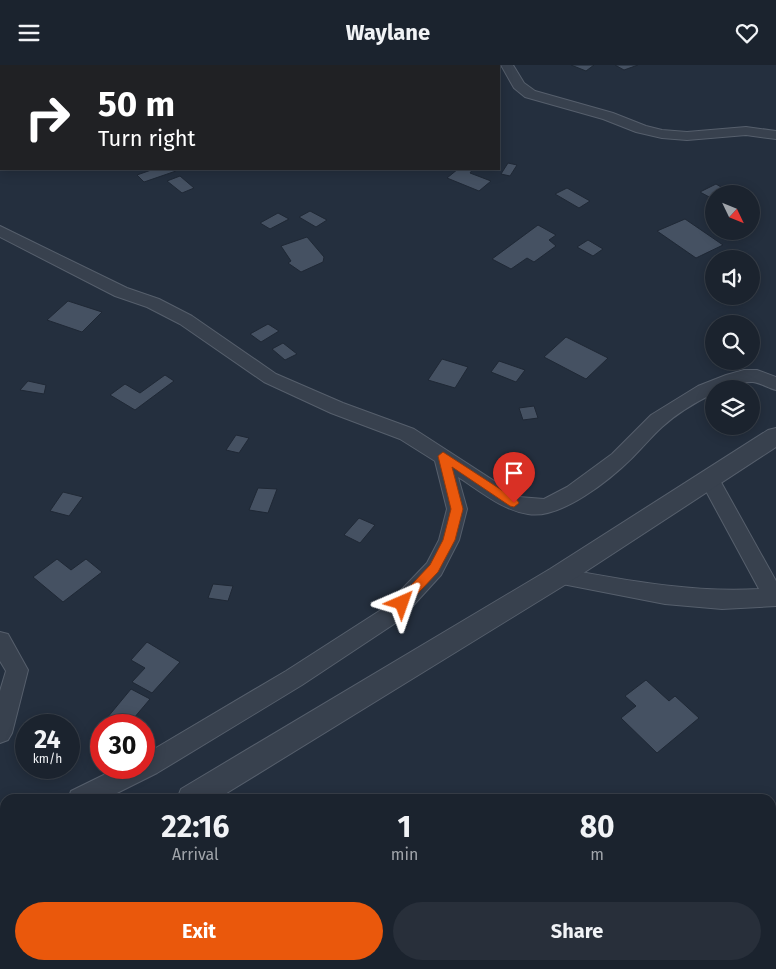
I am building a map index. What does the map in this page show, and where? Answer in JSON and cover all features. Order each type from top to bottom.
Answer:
[{"type":"street","points":[[507,65],[519,85],[530,93],[545,99],[608,116],[641,129],[662,134],[687,136],[746,131],[776,135]]},
{"type":"street","points":[[0,231],[121,292],[153,303],[186,320],[270,378],[337,408],[407,434],[514,503],[522,506],[543,507],[554,504],[574,492],[624,455],[659,419],[706,389],[738,377],[754,376],[776,384]]},
{"type":"street","points":[[199,794],[559,577],[776,436]]},
{"type":"street","points":[[90,794],[149,765],[294,678],[392,614],[434,569],[449,540],[457,509],[443,456]]},
{"type":"street","points":[[559,577],[665,595],[722,600],[775,597],[710,480]]},
{"type":"street","points":[[0,641],[18,670],[0,733]]},
{"type":"building","points":[[571,65],[594,65],[586,71]]},
{"type":"building","points":[[615,65],[638,65],[624,70]]},
{"type":"building","points":[[508,163],[517,165],[510,176],[501,174]]},
{"type":"building","points":[[151,170],[176,171],[144,182],[137,175]]},
{"type":"building","points":[[457,170],[472,170],[470,173],[491,181],[479,191],[447,178]]},
{"type":"building","points":[[180,176],[194,188],[182,193],[167,181]]},
{"type":"building","points":[[567,188],[590,201],[579,208],[555,194]]},
{"type":"building","points":[[310,211],[327,220],[316,227],[299,217]]},
{"type":"building","points":[[278,213],[289,219],[270,229],[260,223]]},
{"type":"building","points":[[685,219],[705,233],[705,240],[716,240],[723,245],[713,250],[705,250],[705,254],[696,258],[657,231]]},
{"type":"building","points":[[538,225],[556,235],[549,240],[556,246],[534,262],[527,258],[511,269],[492,259]]},
{"type":"building","points":[[307,237],[324,257],[323,262],[301,272],[288,263],[291,261],[281,246]]},
{"type":"building","points":[[588,240],[603,249],[593,256],[577,247]]},
{"type":"building","points":[[68,301],[102,312],[82,332],[47,320]]},
{"type":"building","points":[[268,324],[279,331],[261,342],[250,334]]},
{"type":"building","points":[[566,337],[608,358],[586,379],[544,357]]},
{"type":"building","points":[[283,343],[297,354],[285,360],[272,349]]},
{"type":"building","points":[[442,359],[468,367],[455,388],[428,380]]},
{"type":"building","points":[[499,361],[525,370],[516,382],[491,372]]},
{"type":"building","points":[[165,375],[174,381],[135,410],[110,395],[125,384],[140,393]]},
{"type":"building","points":[[28,381],[46,385],[44,394],[20,390]]},
{"type":"building","points":[[534,406],[538,418],[523,420],[519,408]]},
{"type":"building","points":[[236,435],[249,438],[239,453],[226,450]]},
{"type":"building","points":[[258,488],[277,489],[268,513],[249,510]]},
{"type":"building","points":[[63,492],[83,497],[69,516],[50,511]]},
{"type":"building","points":[[359,518],[375,525],[360,543],[344,535]]},
{"type":"building","points":[[57,559],[71,570],[86,559],[102,572],[63,602],[33,577]]},
{"type":"building","points":[[213,584],[233,586],[228,601],[208,598]]},
{"type":"building","points":[[147,642],[180,662],[152,693],[132,682],[145,668],[131,660]]},
{"type":"building","points":[[646,680],[669,701],[675,696],[699,718],[657,753],[621,718],[636,706],[625,696]]},
{"type":"building","points":[[131,689],[150,699],[137,714],[110,714]]},
{"type":"route","points":[[402,603],[434,569],[449,540],[457,509],[443,456],[514,503]]}]
